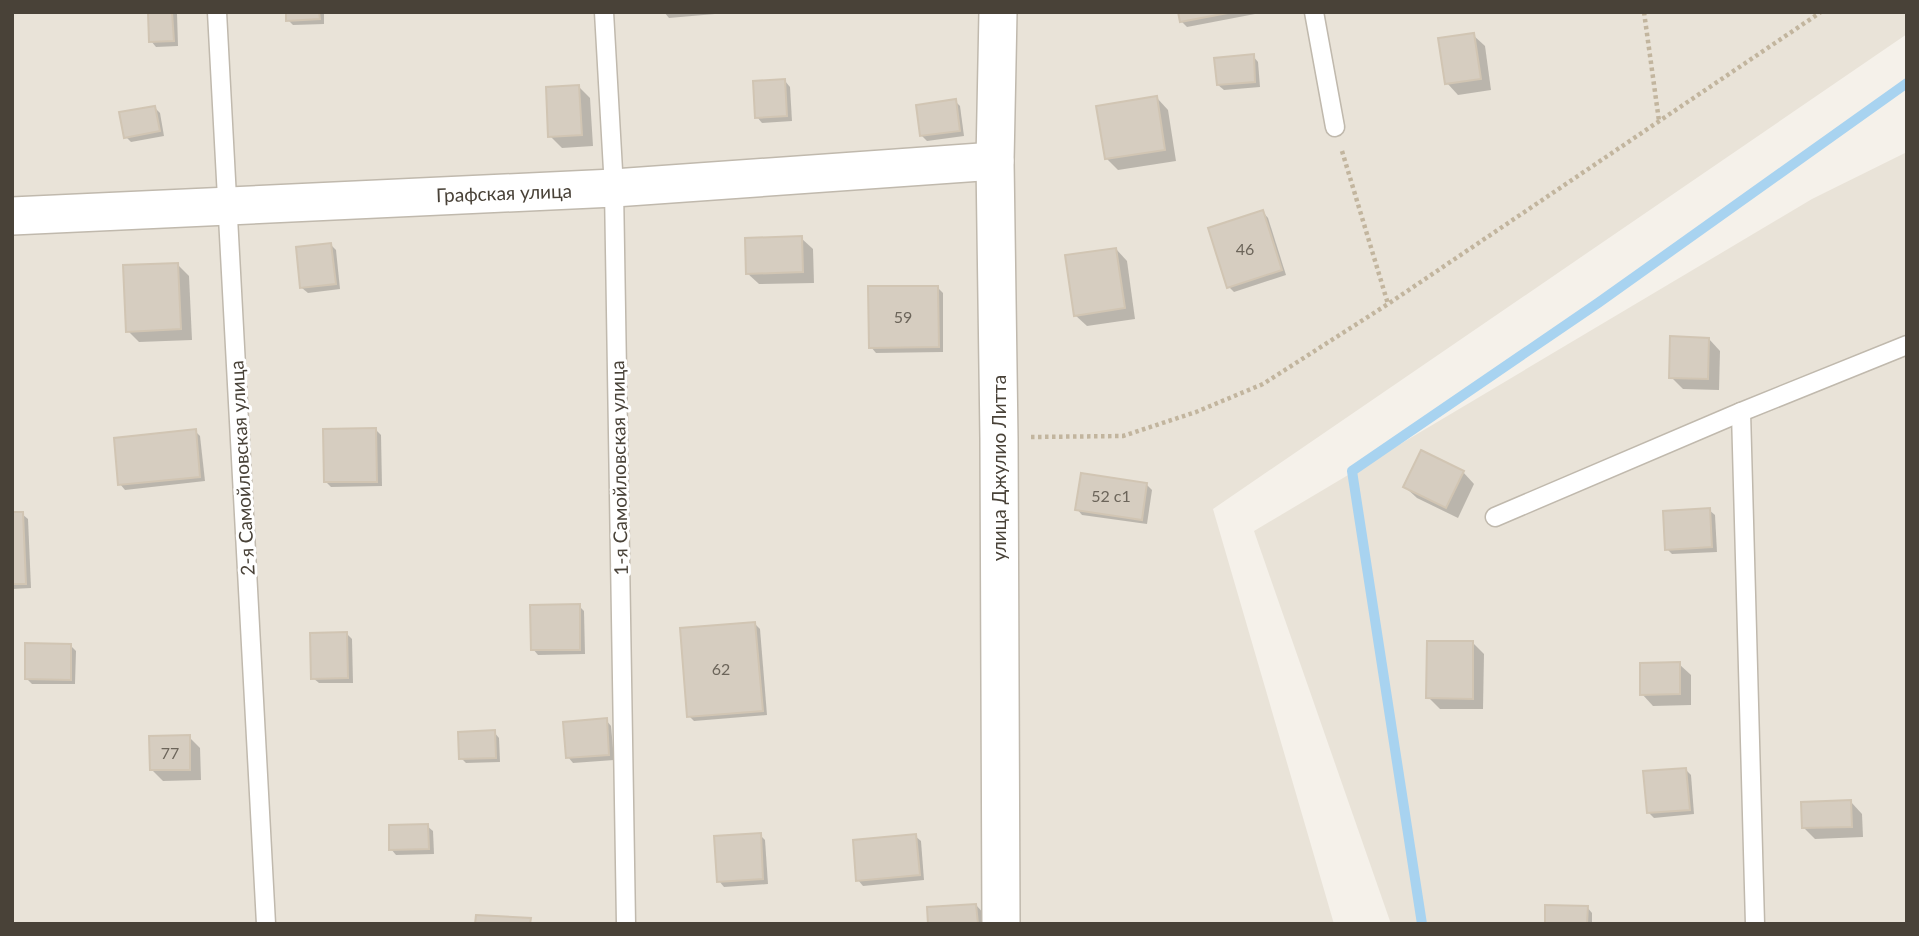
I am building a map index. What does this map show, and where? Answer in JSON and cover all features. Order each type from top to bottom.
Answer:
[{"type":"street","name":"улица Джулио Литта","points":[[998,12],[995,161],[1001,924]]},
{"type":"street","name":"Графская улица","points":[[12,216],[614,188],[995,161]]},
{"type":"lane","name":"2-я Самойловская улица","points":[[218,12],[266,924]]},
{"type":"lane","name":"1-я Самойловская улица","points":[[604,12],[614,188],[626,924]]},
{"type":"lane","points":[[1314,12],[1335,127]]},
{"type":"lane","points":[[1495,517],[1741,412],[1907,345]]},
{"type":"lane","points":[[1741,412],[1755,924]]},
{"type":"path","points":[[1644,12],[1659,121]]},
{"type":"path","points":[[999,438],[1124,436],[1196,412],[1263,384],[1388,304],[1821,12]]},
{"type":"path","points":[[1335,127],[1388,304]]},
{"type":"shaded area","points":[[12,12],[1907,12],[1907,34],[1213,509],[1334,924],[12,924]]},
{"type":"shaded area","points":[[1907,152],[1907,924],[1391,924],[1254,531],[1812,199]]},
{"type":"building","points":[[148,12],[172,12],[174,41],[149,42]]},
{"type":"building","points":[[286,12],[319,12],[320,19],[286,21]]},
{"type":"building","points":[[1178,12],[1233,12],[1180,22]]},
{"type":"building","points":[[1474,33],[1481,79],[1445,84],[1438,38]]},
{"type":"building","points":[[1254,54],[1255,82],[1217,85],[1214,58]]},
{"type":"building","points":[[785,79],[787,116],[755,118],[753,81]]},
{"type":"building","points":[[579,85],[582,135],[548,137],[546,87]]},
{"type":"building","points":[[1157,96],[1165,150],[1105,159],[1096,106]]},
{"type":"building","points":[[956,99],[960,131],[920,136],[916,105]]},
{"type":"building","points":[[155,106],[160,131],[124,138],[119,112]]},
{"type":"building","points":[[1263,210],[1282,270],[1227,288],[1208,228]]},
{"type":"building","points":[[802,236],[803,272],[746,274],[745,238]]},
{"type":"building","points":[[331,243],[336,284],[300,288],[296,247]]},
{"type":"building","points":[[1116,248],[1125,308],[1074,316],[1065,255]]},
{"type":"building","points":[[178,263],[181,329],[126,332],[123,265]]},
{"type":"building","points":[[868,286],[938,286],[939,347],[869,348]]},
{"type":"building","points":[[1670,336],[1709,338],[1708,379],[1669,378]]},
{"type":"building","points":[[376,428],[377,482],[324,482],[323,429]]},
{"type":"building","points":[[196,429],[200,477],[118,485],[114,438]]},
{"type":"building","points":[[1421,450],[1464,471],[1446,508],[1403,487]]},
{"type":"building","points":[[1081,473],[1147,483],[1142,520],[1075,510]]},
{"type":"building","points":[[1710,508],[1712,547],[1665,550],[1663,511]]},
{"type":"building","points":[[12,512],[23,512],[26,584],[12,584]]},
{"type":"building","points":[[580,604],[580,650],[531,650],[530,605]]},
{"type":"building","points":[[755,622],[763,711],[687,717],[680,628]]},
{"type":"building","points":[[347,632],[348,678],[311,679],[310,633]]},
{"type":"building","points":[[1427,641],[1473,641],[1473,699],[1426,698]]},
{"type":"building","points":[[25,643],[71,644],[71,680],[25,679]]},
{"type":"building","points":[[1680,662],[1680,694],[1640,695],[1640,663]]},
{"type":"building","points":[[607,718],[609,755],[566,758],[563,722]]},
{"type":"building","points":[[495,730],[496,758],[459,759],[458,732]]},
{"type":"building","points":[[190,735],[190,770],[150,770],[149,736]]},
{"type":"building","points":[[1686,768],[1690,810],[1647,813],[1643,771]]},
{"type":"building","points":[[1851,800],[1852,827],[1802,828],[1801,802]]},
{"type":"building","points":[[428,824],[429,849],[389,850],[389,825]]},
{"type":"building","points":[[761,833],[763,879],[717,882],[714,836]]},
{"type":"building","points":[[916,834],[920,875],[856,881],[853,840]]},
{"type":"building","points":[[976,904],[978,924],[928,924],[927,907]]},
{"type":"building","points":[[1545,905],[1588,906],[1587,924],[1545,924]]},
{"type":"building","points":[[476,915],[531,918],[530,924],[475,924]]},
{"type":"waterway","points":[[1422,924],[1352,471],[1598,303],[1907,83]]}]
